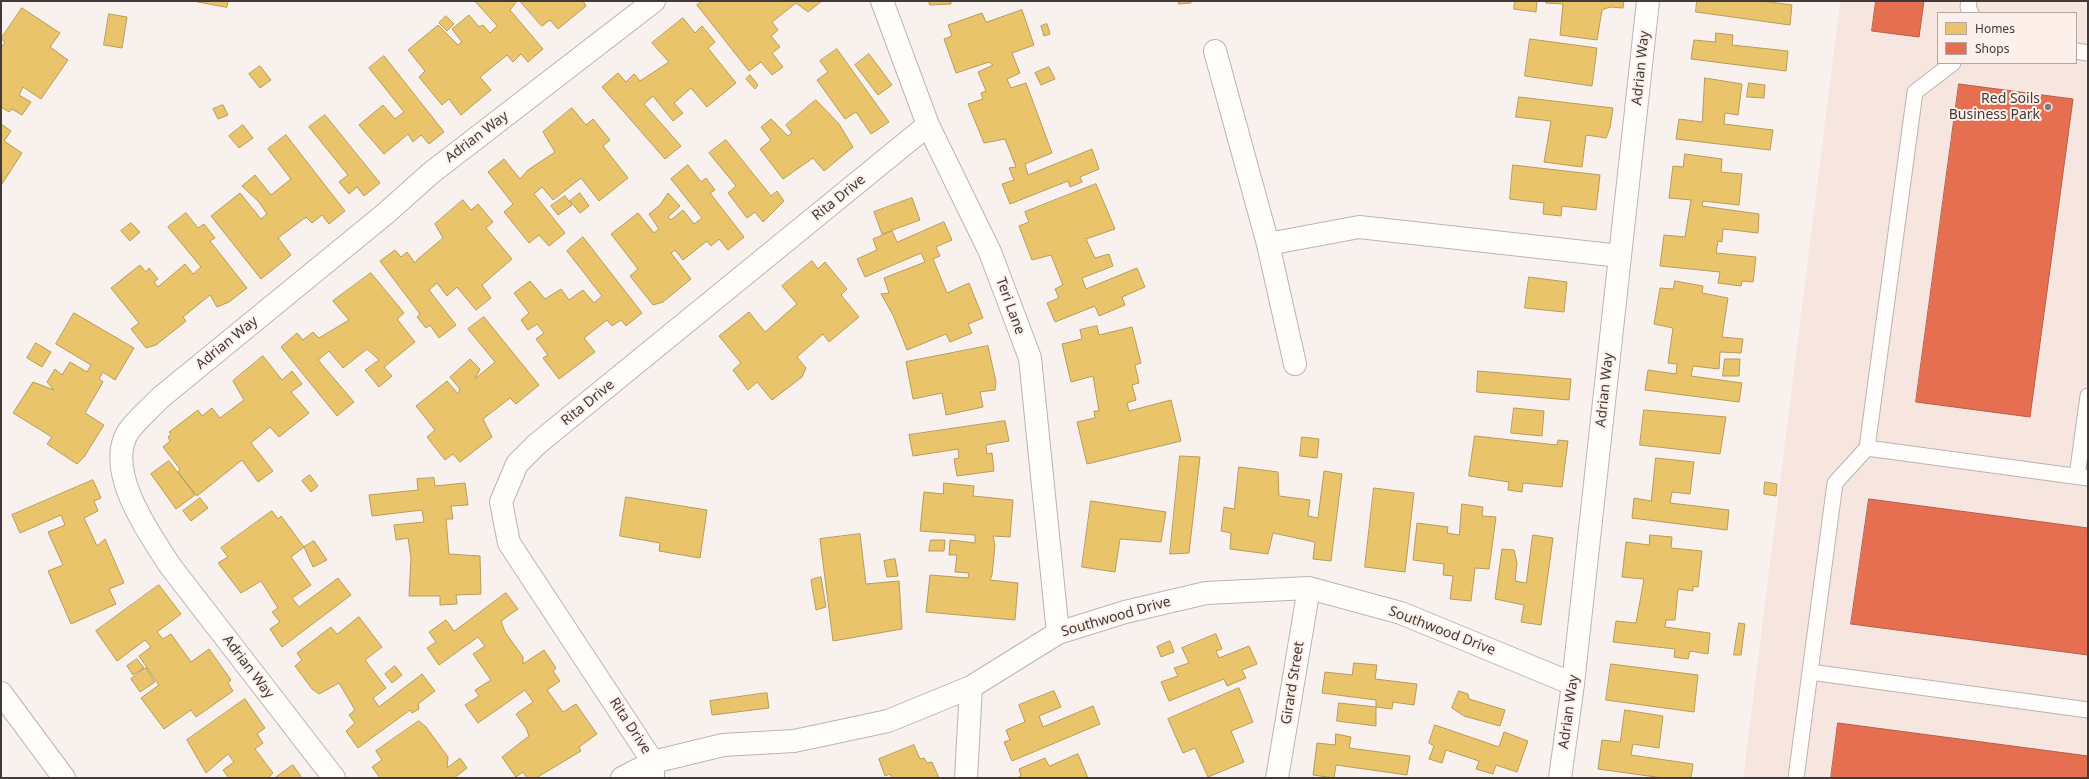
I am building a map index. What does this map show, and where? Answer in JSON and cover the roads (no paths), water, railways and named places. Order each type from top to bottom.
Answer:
[{"type":"street","name":"Adrian Way","points":[[334,778],[171,567],[152,538],[137,511],[124,478],[121,456],[128,432],[160,398],[385,214],[431,173],[654,1]]},
{"type":"street","name":"Teri Lane","points":[[882,1],[928,125],[990,252],[1030,358],[1058,633]]},
{"type":"street","name":"Adrian Way","points":[[1560,778],[1573,684],[1648,1]]},
{"type":"street","points":[[1215,51],[1268,244],[1295,364]]},
{"type":"street","name":"Rita Drive","points":[[653,770],[509,543],[501,502],[517,464],[537,444],[928,125]]},
{"type":"street","points":[[1268,244],[1359,227],[1620,256]]},
{"type":"street","name":"Southwood Drive","points":[[622,778],[653,770],[723,745],[794,741],[888,722],[971,688],[1058,633],[1125,612],[1206,593],[1309,588],[1401,613],[1573,684]]},
{"type":"street","name":"Girard Street","points":[[1277,778],[1309,588]]},
{"type":"street","points":[[966,778],[971,688]]},
{"type":"street","points":[[1,693],[64,778]]},
{"type":"lane","points":[[1969,1],[1968,7],[1970,12]]},
{"type":"lane","points":[[2077,51],[2088,53]]},
{"type":"lane","points":[[1796,778],[1835,483],[1867,448],[1915,92],[1952,64]]},
{"type":"lane","points":[[1867,448],[2083,477],[2088,396]]},
{"type":"lane","points":[[1810,672],[2088,710]]},
{"type":"place","name":"Red Soils Business Park","points":[[2048,107]]}]
